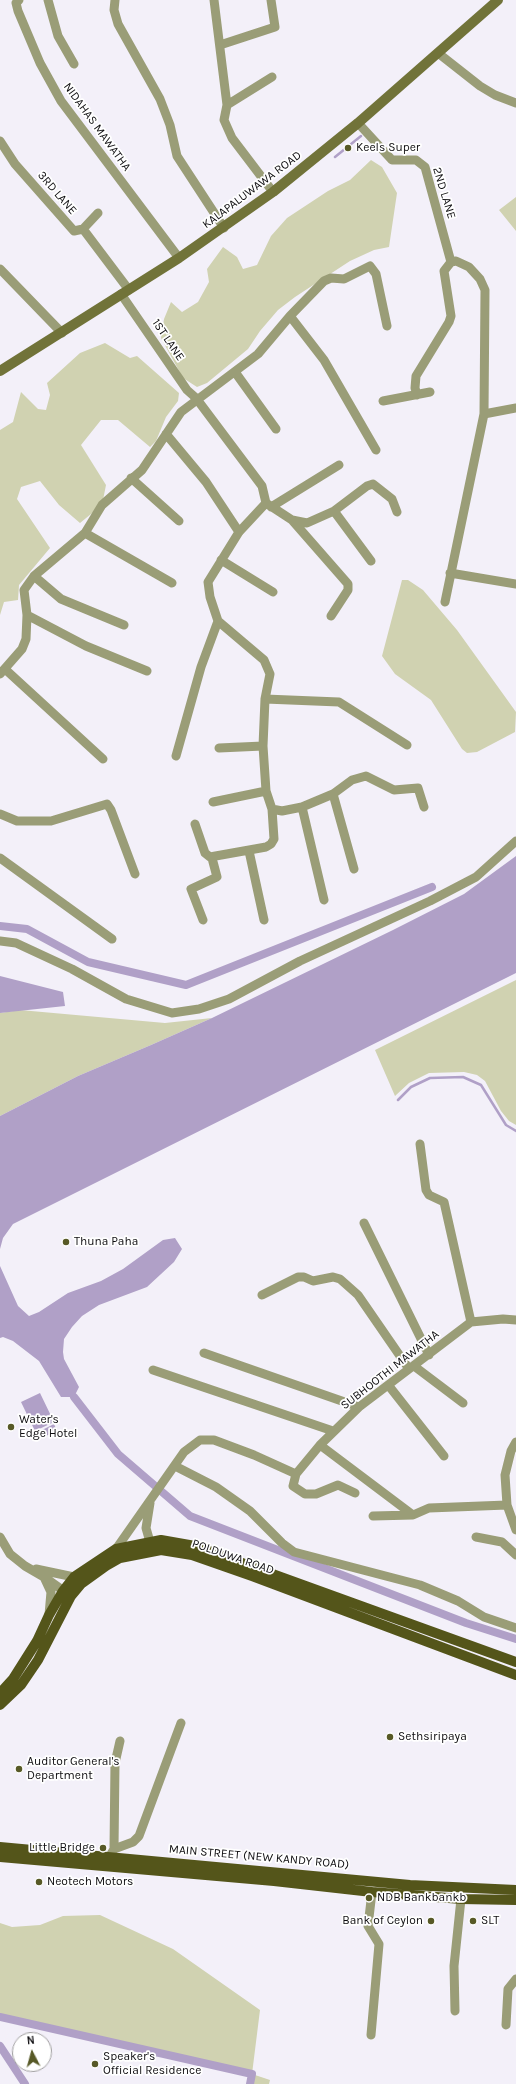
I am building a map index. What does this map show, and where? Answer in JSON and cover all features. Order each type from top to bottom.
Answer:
[{"type":"main road","name":"POLDUWA ROAD","points":[[0,1705],[21,1685],[38,1660],[49,1615],[67,1594],[106,1566],[146,1545]]},
{"type":"main road","name":"POLDUWA ROAD","points":[[0,1693],[41,1643],[67,1594],[74,1577],[116,1549],[146,1545],[161,1550],[192,1555],[254,1571],[516,1662]]},
{"type":"main road","name":"POLDUWA ROAD","points":[[254,1571],[516,1675]]},
{"type":"main road","name":"MAIN STREET (NEW KANDY ROAD)","points":[[0,1847],[112,1852],[410,1885],[516,1890]]},
{"type":"main road","name":"MAIN STREET (NEW KANDY ROAD)","points":[[0,1857],[274,1881],[372,1892],[461,1899],[516,1900]]},
{"type":"street","name":"NIDAHAS MAWATHA","points":[[19,0],[16,3],[18,11],[40,63],[61,101],[179,258]]},
{"type":"street","points":[[48,0],[58,36],[74,64]]},
{"type":"street","points":[[115,0],[114,10],[118,24],[160,99],[170,125],[177,156],[224,228]]},
{"type":"street","points":[[214,0],[227,105],[224,120],[232,138],[273,192]]},
{"type":"street","points":[[220,44],[275,27],[271,0]]},
{"type":"street","name":"KALAPALUWAWA ROAD","points":[[0,371],[179,258],[224,228],[273,192],[358,123],[498,0]]},
{"type":"street","points":[[438,53],[480,86],[495,95],[516,103]]},
{"type":"street","points":[[227,105],[272,77]]},
{"type":"street","name":"2ND LANE","points":[[358,123],[392,160],[416,160],[425,167],[451,262]]},
{"type":"street","name":"3RD LANE","points":[[0,141],[15,164],[74,231],[83,230],[125,292]]},
{"type":"street","points":[[83,230],[98,213]]},
{"type":"street","points":[[417,395],[415,388],[416,376],[450,322],[451,316],[444,271],[451,262],[456,261],[469,267],[480,279],[485,290],[484,414],[445,602]]},
{"type":"street","points":[[102,759],[3,672],[22,649],[26,638],[27,616],[24,590],[34,576],[85,533],[102,505],[131,478],[142,470],[181,412],[196,398],[235,372],[258,354],[290,316],[324,281],[331,278],[344,279],[370,266],[376,274],[387,326]]},
{"type":"street","points":[[0,269],[62,333]]},
{"type":"street","name":"1ST LANE","points":[[125,292],[187,390],[196,398],[262,486],[268,505]]},
{"type":"street","points":[[290,316],[324,360],[376,450]]},
{"type":"street","points":[[235,372],[276,429]]},
{"type":"street","points":[[383,401],[430,392]]},
{"type":"street","points":[[484,414],[516,408]]},
{"type":"street","points":[[166,434],[206,482],[239,532]]},
{"type":"street","points":[[212,858],[249,851],[272,844],[274,839],[272,809],[266,791],[263,746],[265,699],[270,674],[264,660],[218,621],[210,597],[208,582],[239,532],[268,505],[340,465]]},
{"type":"street","points":[[131,478],[179,520]]},
{"type":"street","points":[[292,520],[308,523],[334,510],[367,486],[373,484],[392,499],[397,512]]},
{"type":"street","points":[[268,505],[292,520],[348,584],[348,590],[331,616]]},
{"type":"street","points":[[334,510],[372,560]]},
{"type":"street","points":[[85,533],[172,583]]},
{"type":"street","points":[[221,560],[273,592]]},
{"type":"street","points":[[450,573],[516,584]]},
{"type":"street","points":[[34,576],[61,600],[124,625]]},
{"type":"street","points":[[27,616],[86,646],[147,671]]},
{"type":"street","points":[[176,756],[201,667],[218,621]]},
{"type":"street","points":[[265,699],[339,702],[407,745]]},
{"type":"street","points":[[218,748],[263,746]]},
{"type":"street","points":[[272,809],[282,811],[302,807],[333,794],[352,780],[366,776],[394,790],[418,788],[424,807]]},
{"type":"street","points":[[212,802],[266,791]]},
{"type":"street","points":[[333,794],[354,869]]},
{"type":"street","points":[[1,816],[17,821],[51,821],[107,804],[112,810],[135,874]]},
{"type":"street","points":[[302,807],[324,900]]},
{"type":"street","points":[[195,824],[205,853],[212,858],[217,877],[191,889],[203,920]]},
{"type":"street","points":[[0,942],[16,943],[37,952],[72,969],[126,999],[172,1013],[199,1009],[229,999],[300,962],[430,901],[476,877],[516,841]]},
{"type":"street","points":[[249,851],[264,920]]},
{"type":"street","points":[[0,858],[112,939]]},
{"type":"street","points":[[420,1144],[426,1190],[429,1195],[444,1202],[471,1322],[503,1319],[516,1320]]},
{"type":"street","points":[[364,1223],[429,1354]]},
{"type":"street","points":[[262,1296],[298,1277],[316,1282],[333,1277],[340,1279],[358,1295],[412,1368],[463,1403]]},
{"type":"street","name":"SUBHOOTHI MAWATHA","points":[[296,1474],[333,1430],[359,1407],[471,1322]]},
{"type":"street","points":[[204,1353],[359,1407]]},
{"type":"street","points":[[153,1370],[333,1430]]},
{"type":"street","points":[[388,1386],[444,1456]]},
{"type":"street","points":[[116,1549],[184,1452],[200,1440],[214,1440],[254,1455],[296,1474],[293,1486],[305,1494],[316,1494],[338,1485],[355,1493]]},
{"type":"street","points":[[516,1442],[511,1451],[505,1475],[507,1505],[516,1530]]},
{"type":"street","points":[[320,1445],[413,1515]]},
{"type":"street","points":[[175,1466],[216,1487],[250,1511],[282,1543],[294,1552],[420,1585],[458,1601],[484,1617],[516,1628]]},
{"type":"street","points":[[146,1545],[146,1528],[151,1497]]},
{"type":"street","points":[[372,1516],[413,1515],[429,1508],[507,1505]]},
{"type":"street","points":[[0,1537],[10,1554],[25,1566],[44,1577],[67,1594]]},
{"type":"street","points":[[476,1537],[502,1542],[516,1555]]},
{"type":"street","points":[[25,1566],[74,1577]]},
{"type":"street","points":[[44,1577],[50,1592],[49,1615]]},
{"type":"street","points":[[120,1741],[115,1763],[112,1852],[133,1842],[139,1836],[181,1723]]},
{"type":"street","points":[[371,2035],[379,1944],[368,1926],[372,1892]]},
{"type":"street","points":[[455,2011],[454,1966],[461,1899]]},
{"type":"street","points":[[506,2025],[508,1989],[516,1979]]},
{"type":"green space","points":[[371,160],[382,167],[397,193],[389,247],[374,250],[350,261],[295,297],[278,310],[260,331],[248,349],[207,383],[197,387],[183,378],[161,338],[164,319],[171,302],[182,312],[198,302],[209,282],[207,269],[223,247],[237,257],[243,269],[257,265],[271,236],[287,218],[328,191],[350,180]]},
{"type":"green space","points":[[516,197],[516,231],[499,210]]},
{"type":"green space","points":[[105,343],[130,358],[137,356],[179,393],[178,401],[166,417],[156,441],[150,447],[118,420],[101,420],[81,445],[106,485],[102,505],[80,523],[59,505],[40,481],[21,487],[17,499],[50,548],[19,585],[18,600],[4,602],[0,615],[0,430],[13,422],[21,392],[38,409],[46,410],[50,395],[47,383],[80,353]]},
{"type":"green space","points":[[402,580],[408,580],[423,590],[457,630],[516,712],[515,732],[477,752],[467,753],[462,749],[431,700],[395,674],[382,656]]},
{"type":"green space","points":[[516,980],[516,1125],[509,1121],[501,1111],[485,1081],[477,1075],[464,1072],[429,1073],[409,1083],[395,1096],[375,1050]]},
{"type":"green space","points":[[20,1010],[165,1023],[212,1018],[78,1076],[0,1116],[0,1013]]},
{"type":"green space","points":[[100,1915],[173,1949],[260,2010],[252,2074],[0,2017],[0,1923],[12,1927],[40,1925],[63,1916]]},
{"type":"green space","points":[[252,2074],[270,2080],[269,2084],[250,2084]]},
{"type":"shaded area","points":[[516,856],[516,973],[13,1224],[3,1238],[0,1249],[0,1116],[78,1076],[212,1018],[393,930],[464,894]]},
{"type":"shaded area","points":[[0,976],[63,992],[65,1006],[0,1013]]},
{"type":"shaded area","points":[[175,1238],[182,1249],[174,1262],[147,1287],[99,1305],[82,1316],[64,1339],[64,1359],[79,1387],[74,1397],[61,1397],[39,1361],[13,1341],[3,1337],[0,1338],[0,1266],[18,1306],[29,1316],[39,1312],[68,1293],[101,1281],[123,1269],[163,1240]]},
{"type":"shaded area","points":[[40,1393],[54,1422],[35,1431],[21,1402]]},
{"type":"shaded area","points":[[54,1424],[57,1431],[39,1439],[36,1433]]},
{"type":"waterway","points":[[335,157],[361,136]]},
{"type":"waterway","points":[[0,926],[27,929],[88,962],[186,985],[432,887]]},
{"type":"waterway","points":[[398,1100],[411,1087],[430,1078],[463,1077],[481,1085],[506,1125],[516,1131]]},
{"type":"waterway","points":[[74,1397],[118,1454],[190,1516],[466,1623],[516,1639]]},
{"type":"waterway","points":[[0,2017],[252,2074],[250,2084]]},
{"type":"waterway","points":[[0,2046],[25,2084]]},
{"type":"place","name":"Keels Super","points":[[348,148]]},
{"type":"place","name":"Thuna Paha","points":[[66,1242]]},
{"type":"place","name":"Water's Edge Hotel","points":[[11,1427]]},
{"type":"place","name":"Sethsiripaya","points":[[390,1737]]},
{"type":"place","name":"Auditor General's Department","points":[[19,1769]]},
{"type":"place","name":"Little Bridge","points":[[103,1848]]},
{"type":"place","name":"Neotech Motors","points":[[39,1882]]},
{"type":"place","name":"NDB Bankbankb","points":[[369,1898]]},
{"type":"place","name":"Bank of Ceylon","points":[[431,1921]]},
{"type":"place","name":"SLT","points":[[473,1921]]},
{"type":"place","name":"Speaker's Official Residence","points":[[95,2064]]}]
